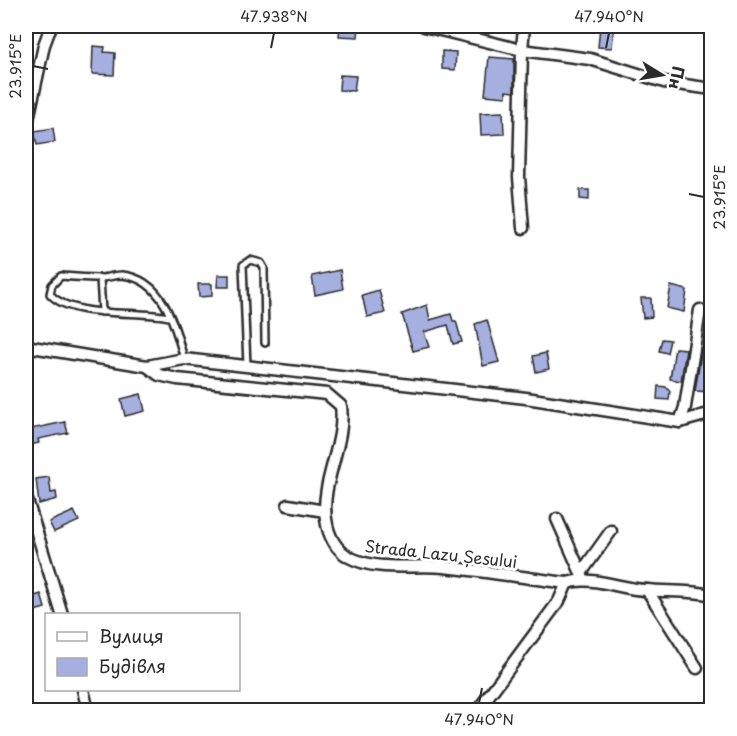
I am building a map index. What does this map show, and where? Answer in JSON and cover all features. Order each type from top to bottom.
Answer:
[{"type":"street","points":[[26,129],[44,45],[51,26]]},
{"type":"street","points":[[424,26],[522,50],[590,60],[664,82],[711,89]]},
{"type":"street","points":[[523,228],[519,177],[524,26]]},
{"type":"street","points":[[680,422],[685,407],[700,310]]},
{"type":"street","name":"Strada Lazu Șesului","points":[[26,346],[147,366],[184,359],[526,398],[680,422],[711,413]]},
{"type":"street","name":"Strada Lazu Șesului","points":[[147,366],[159,375],[177,379],[327,394],[335,399],[341,405],[342,425],[325,510],[330,535],[337,548],[360,561],[442,566],[567,583],[583,577],[647,590],[683,590],[711,595]]},
{"type":"street","points":[[26,497],[61,613]]},
{"type":"street","points":[[288,505],[325,510]]},
{"type":"street","points":[[557,519],[583,577]]},
{"type":"street","points":[[583,577],[611,531]]},
{"type":"street","points":[[478,711],[559,602],[567,583]]},
{"type":"street","points":[[647,590],[697,668]]},
{"type":"street","points":[[83,691],[88,711]]},
{"type":"lane","points":[[247,366],[243,265],[250,260],[261,263],[264,268],[265,343]]},
{"type":"lane","points":[[169,317],[102,312],[57,302],[50,294],[52,285],[61,276],[100,278],[121,275],[137,279],[160,294],[169,317],[184,359]]},
{"type":"lane","points":[[100,278],[102,312]]},
{"type":"building","points":[[340,26],[359,26],[358,37],[339,36]]},
{"type":"building","points":[[600,26],[614,26],[612,48],[598,47]]},
{"type":"building","points":[[683,26],[711,26],[711,36],[683,28]]},
{"type":"building","points":[[93,46],[105,47],[104,52],[115,53],[114,75],[92,74]]},
{"type":"building","points":[[442,51],[456,52],[455,70],[442,69]]},
{"type":"building","points":[[489,57],[514,59],[514,92],[506,91],[506,97],[485,95]]},
{"type":"building","points":[[340,75],[356,76],[354,91],[339,90]]},
{"type":"building","points":[[503,112],[504,134],[481,135],[480,113]]},
{"type":"building","points":[[53,128],[55,142],[37,145],[34,131]]},
{"type":"building","points":[[580,190],[589,190],[589,200],[580,199]]},
{"type":"building","points":[[340,270],[343,289],[315,295],[312,276]]},
{"type":"building","points":[[218,275],[229,275],[229,287],[217,287]]},
{"type":"building","points":[[198,284],[212,284],[212,296],[199,297]]},
{"type":"building","points":[[671,286],[687,290],[684,312],[667,308]]},
{"type":"building","points":[[379,290],[385,313],[367,317],[362,295]]},
{"type":"building","points":[[641,298],[651,298],[652,317],[643,318]]},
{"type":"building","points":[[427,305],[430,320],[451,314],[453,321],[456,321],[462,342],[453,344],[448,325],[424,332],[429,347],[413,351],[402,314]]},
{"type":"building","points":[[487,320],[499,362],[483,366],[475,324]]},
{"type":"building","points":[[662,339],[670,340],[667,353],[659,351]]},
{"type":"building","points":[[675,348],[686,349],[681,381],[670,379]]},
{"type":"building","points":[[702,348],[711,349],[711,392],[695,391]]},
{"type":"building","points":[[546,353],[549,369],[536,372],[533,356]]},
{"type":"building","points":[[658,386],[666,387],[670,391],[669,400],[657,399]]},
{"type":"building","points":[[141,394],[145,411],[125,416],[121,399]]},
{"type":"building","points":[[65,422],[68,433],[38,439],[39,443],[26,446],[26,430]]},
{"type":"building","points":[[49,477],[51,493],[56,492],[57,499],[39,504],[36,479]]},
{"type":"building","points":[[74,511],[79,521],[54,532],[49,522]]},
{"type":"building","points":[[41,594],[45,608],[31,612],[28,598]]}]
